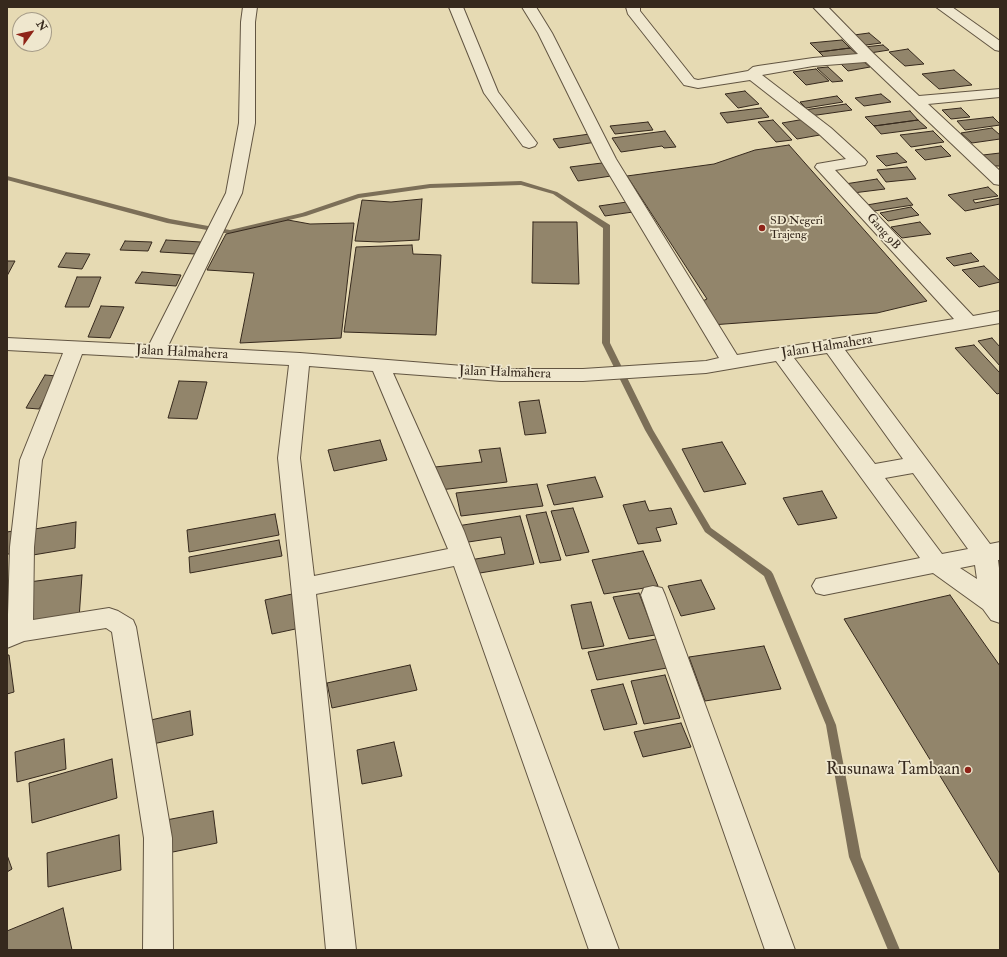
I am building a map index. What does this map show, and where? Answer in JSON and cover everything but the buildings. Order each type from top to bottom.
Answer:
[{"type":"street","points":[[154,352],[216,232],[234,193],[247,123],[248,22],[250,7]]},
{"type":"street","points":[[456,7],[491,93],[529,143]]},
{"type":"street","points":[[528,7],[545,33],[608,159],[732,363]]},
{"type":"street","points":[[633,7],[633,11],[689,82],[698,84],[754,75],[758,70],[813,62],[869,57]]},
{"type":"street","points":[[820,7],[869,57],[1000,180]]},
{"type":"street","points":[[943,7],[1000,47]]},
{"type":"street","name":"Gang 9B","points":[[754,75],[825,131],[859,162],[823,167],[968,322]]},
{"type":"street","points":[[915,101],[1000,93]]},
{"type":"street","name":"Jalan Halmahera","points":[[7,344],[300,359],[501,375],[583,375],[706,368],[1000,317]]},
{"type":"street","points":[[832,346],[919,464],[992,553],[996,607]]},
{"type":"street","points":[[75,348],[31,460],[14,635],[109,618],[124,627],[158,838],[158,950]]},
{"type":"street","points":[[781,354],[937,564],[996,607]]},
{"type":"street","points":[[300,359],[289,458],[304,587],[340,950]]},
{"type":"street","points":[[380,365],[453,531],[604,950]]},
{"type":"street","points":[[869,473],[919,464]]},
{"type":"street","points":[[824,586],[992,553]]},
{"type":"street","points":[[304,587],[462,555]]},
{"type":"street","points":[[653,595],[780,950]]},
{"type":"waterway","points":[[7,178],[170,221],[230,232],[304,215],[358,196],[430,186],[521,183],[555,193],[607,227],[606,343],[649,430],[708,530],[768,574],[831,725],[855,857],[894,950]]},
{"type":"place","name":"SD Negeri Trajeng","points":[[762,228]]},
{"type":"place","name":"Rusunawa Tambaan","points":[[968,770]]}]
